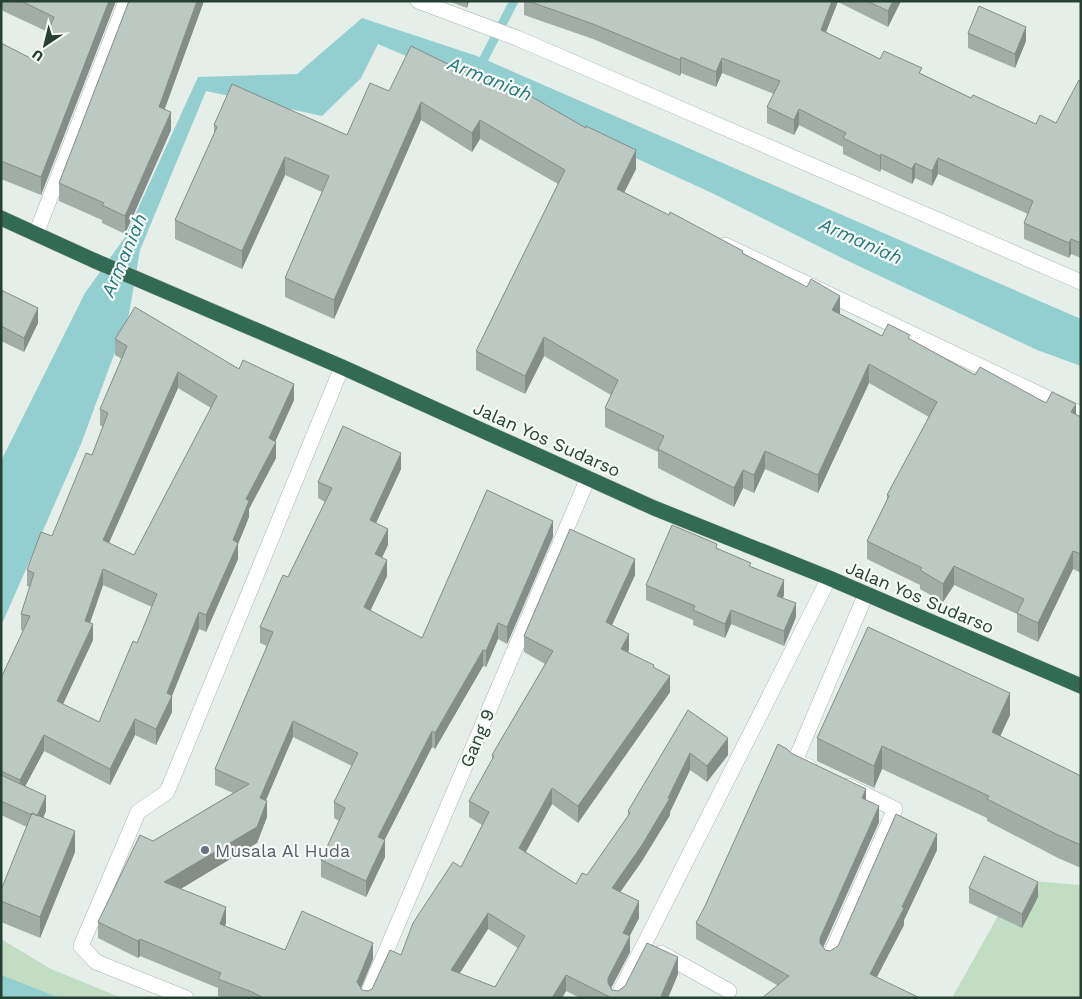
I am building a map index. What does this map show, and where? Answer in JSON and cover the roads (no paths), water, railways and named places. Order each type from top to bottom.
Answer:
[{"type":"highway","name":"Jalan Yos Sudarso","points":[[1,218],[93,260],[342,367],[654,508],[829,578],[1081,686]]},
{"type":"street","points":[[36,234],[126,1]]},
{"type":"street","points":[[418,1],[517,38],[1081,282]]},
{"type":"street","points":[[719,242],[1081,414]]},
{"type":"street","points":[[186,998],[96,962],[81,946],[138,812],[167,792],[342,367]]},
{"type":"street","name":"Gang 9","points":[[366,998],[588,478]]},
{"type":"street","points":[[618,998],[829,578]]},
{"type":"street","points":[[820,773],[795,761],[866,594]]},
{"type":"street","points":[[829,958],[895,809],[837,781]]},
{"type":"street","points":[[644,944],[729,991]]},
{"type":"water","name":"Armaniah","points":[[362,18],[477,56],[1081,319],[1081,366],[1037,350],[846,260],[712,193],[511,101],[378,44],[361,78],[322,116],[206,91],[140,250],[129,314],[81,444],[1,626],[1,461],[85,293],[125,237],[198,77],[297,74]]},
{"type":"water","points":[[1,975],[60,998],[1,998]]},
{"type":"waterway","name":"Armaniah","points":[[478,70],[514,1]]},
{"type":"place","name":"Musala Al Huda","points":[[205,850]]}]
